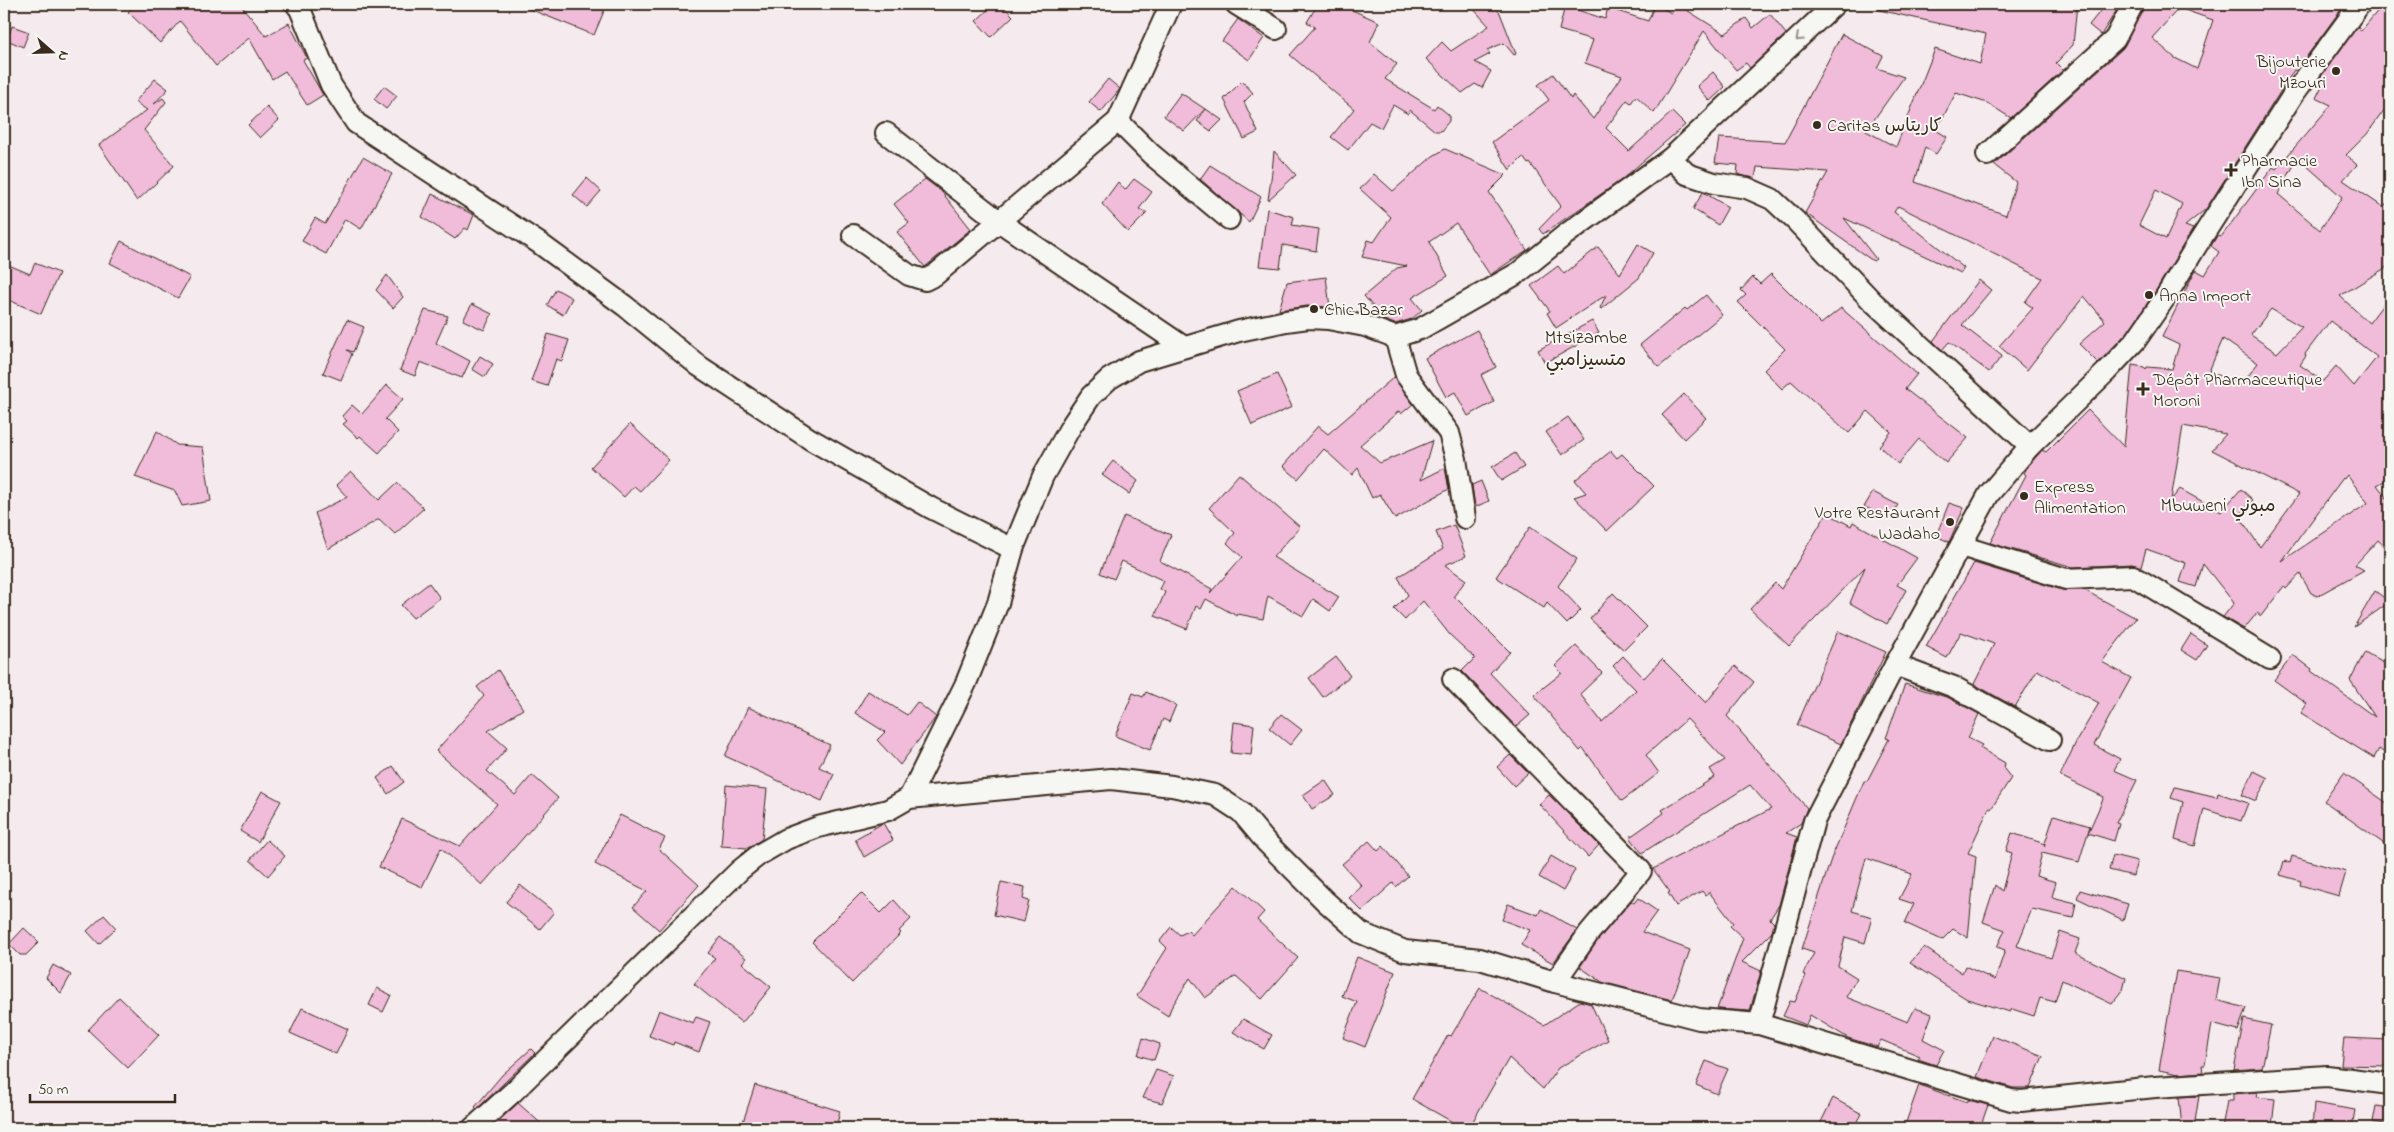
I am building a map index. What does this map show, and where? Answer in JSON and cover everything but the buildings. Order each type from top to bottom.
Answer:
[{"type":"street","points":[[296,4],[300,9],[331,85],[356,123],[539,242],[625,306],[699,366],[810,439],[931,508],[1013,549]]},
{"type":"street","points":[[854,235],[910,274],[925,280],[935,274],[1000,222],[1118,120],[1171,4]]},
{"type":"street","points":[[1236,4],[1276,30]]},
{"type":"street","points":[[909,798],[969,674],[998,603],[1013,549],[1043,476],[1071,426],[1091,396],[1109,379],[1139,361],[1240,331],[1308,318],[1328,319],[1365,326],[1395,337],[1420,329],[1518,273],[1565,235],[1670,158],[1834,4]]},
{"type":"street","points":[[1987,154],[2115,38],[2133,4]]},
{"type":"street","points":[[1759,1024],[1814,821],[1895,664],[1962,546],[1989,494],[2030,446],[2136,340],[2165,298],[2293,95],[2360,4]]},
{"type":"street","points":[[1118,120],[1151,154],[1229,218]]},
{"type":"street","points":[[886,133],[1000,222],[1184,348]]},
{"type":"street","points":[[1670,158],[1687,174],[1714,183],[1748,188],[1772,199],[1797,222],[1872,302],[2030,446]]},
{"type":"street","points":[[1395,337],[1406,375],[1449,433],[1456,459],[1464,518]]},
{"type":"street","points":[[1962,546],[2066,579],[2133,576],[2270,659]]},
{"type":"street","points":[[1895,664],[1954,687],[2050,740]]},
{"type":"street","points":[[1453,679],[1641,872],[1589,933],[1555,982]]},
{"type":"street","points":[[473,1128],[520,1085],[740,870],[760,854],[786,839],[844,820],[888,810],[909,798],[1111,779],[1172,786],[1215,796],[1241,812],[1266,842],[1325,901],[1361,933],[1405,951],[1480,960],[1555,982],[1699,1019],[1759,1024],[2021,1101],[2155,1087],[2327,1076],[2390,1084]]},
{"type":"place","name":"Bijouterie Mzouri","points":[[2336,71]]},
{"type":"place","name":"Caritas كاريتاس","points":[[1817,125]]},
{"type":"place","name":"Pharmacie Ibn Sina","points":[[2231,170]]},
{"type":"place","name":"Anna Import","points":[[2149,295]]},
{"type":"place","name":"Chic Bazar","points":[[1314,309]]},
{"type":"place","name":"Dépôt Pharmaceutique Moroni","points":[[2143,389]]},
{"type":"place","name":"Express Alimentation","points":[[2024,496]]},
{"type":"place","name":"Votre Restaurant Wadaho","points":[[1950,522]]},
{"type":"district","name":"Mtsizambe متسيزامبي","points":[[1586,347]]},
{"type":"district","name":"Mbuweni مبوني","points":[[2218,504]]}]
